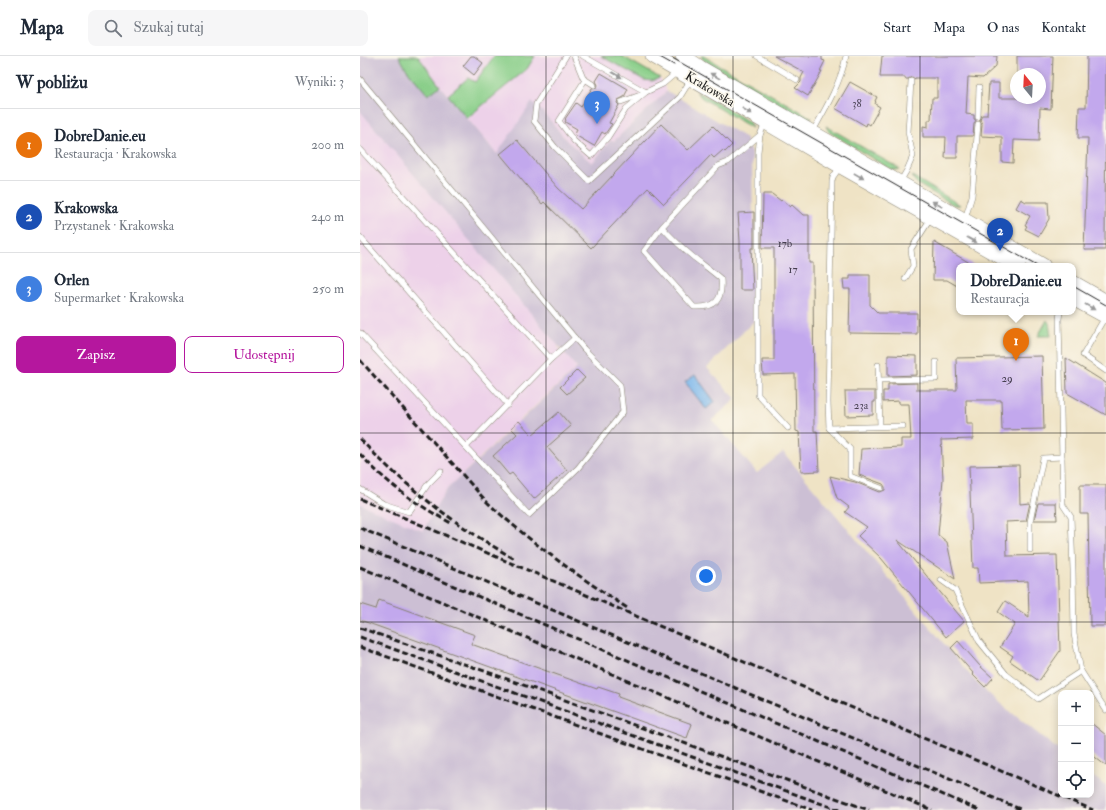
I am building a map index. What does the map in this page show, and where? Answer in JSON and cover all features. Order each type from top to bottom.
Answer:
[{"type":"main road","name":"Krakowska","points":[[653,56],[686,64],[813,132],[1038,263]]},
{"type":"main road","name":"Krakowska","points":[[686,64],[763,128],[841,166],[1013,263]]},
{"type":"main road","points":[[1076,285],[1106,302]]},
{"type":"main road","points":[[1076,300],[1106,317]]},
{"type":"lane","points":[[566,56],[536,104],[534,121],[555,146],[589,181],[680,97],[686,64]]},
{"type":"lane","points":[[574,56],[583,78],[594,85]]},
{"type":"lane","points":[[583,56],[646,92]]},
{"type":"lane","points":[[757,56],[797,80]]},
{"type":"lane","points":[[813,132],[838,82],[844,68],[846,56]]},
{"type":"lane","points":[[621,102],[663,84],[686,64]]},
{"type":"lane","points":[[360,79],[575,338],[620,385],[623,412],[578,468],[529,515],[360,333]]},
{"type":"lane","points":[[585,80],[559,121],[574,141],[591,156],[608,137],[626,109],[646,92]]},
{"type":"lane","points":[[900,182],[913,156],[908,132],[911,81]]},
{"type":"lane","points":[[978,117],[980,87]]},
{"type":"lane","points":[[965,220],[972,196],[978,124]]},
{"type":"lane","points":[[662,227],[691,256],[722,279],[722,289],[719,299],[714,304],[707,307],[694,307],[644,251],[662,227],[718,166],[728,162],[744,150],[763,128]]},
{"type":"lane","points":[[763,128],[758,152],[758,395],[788,428]]},
{"type":"lane","points":[[360,149],[551,360]]},
{"type":"lane","points":[[841,166],[833,177],[832,181],[828,402],[829,428],[850,450],[850,476],[881,488]]},
{"type":"lane","points":[[905,279],[913,266],[911,249],[931,217]]},
{"type":"lane","points":[[360,237],[508,405]]},
{"type":"lane","points":[[1060,315],[1063,505],[1071,517],[1074,570],[1074,634],[1081,671],[1106,710]]},
{"type":"lane","points":[[1106,317],[1083,356],[1106,370]]},
{"type":"lane","points":[[466,447],[551,360],[575,338]]},
{"type":"lane","points":[[878,380],[936,379],[936,362]]},
{"type":"lane","points":[[878,365],[880,426]]},
{"type":"lane","points":[[829,428],[903,426]]},
{"type":"lane","points":[[1030,550],[1030,522],[1043,458],[1062,457]]},
{"type":"lane","points":[[360,489],[384,504],[409,512],[428,484],[441,471]]},
{"type":"lane","points":[[941,580],[955,590],[979,641],[1006,674],[1038,699],[1081,671]]},
{"type":"shaded area","points":[[360,56],[418,56],[440,86],[497,154],[532,102],[544,113],[567,141],[592,163],[611,140],[614,141],[667,91],[746,138],[752,153],[754,321],[707,368],[736,399],[712,420],[757,473],[783,452],[976,682],[997,701],[1058,750],[1058,798],[1094,798],[1094,777],[1106,786],[1106,810],[360,810],[360,504],[423,531],[448,488],[577,368],[360,110]]},
{"type":"shaded area","points":[[418,56],[622,56],[660,78],[667,91],[614,141],[611,140],[592,163],[567,141],[544,113],[497,154],[440,86]]},
{"type":"shaded area","points":[[360,110],[558,345],[558,348],[567,355],[577,368],[448,488],[423,531],[360,505]]},
{"type":"green space","points":[[399,56],[418,56],[440,86],[428,95],[407,70]]},
{"type":"green space","points":[[494,56],[535,56],[527,69],[467,118],[448,95],[468,78],[475,82]]},
{"type":"green space","points":[[601,56],[622,56],[660,78],[652,81],[644,80]]},
{"type":"green space","points":[[701,56],[812,118],[805,119],[711,65],[703,60]]},
{"type":"green space","points":[[696,92],[712,99],[749,122],[752,128],[702,98]]},
{"type":"green space","points":[[826,126],[900,169],[890,169],[829,132]]},
{"type":"green space","points":[[912,176],[960,205],[954,205],[916,183]]},
{"type":"green space","points":[[1047,320],[1049,323],[1051,336],[1038,336]]},
{"type":"water","points":[[695,375],[715,402],[706,409],[685,382]]},
{"type":"building","points":[[471,56],[474,56],[483,63],[474,75],[463,66]]},
{"type":"building","points":[[774,56],[822,56],[822,60],[825,61],[820,71],[822,71],[808,96],[795,88],[801,82],[804,72]]},
{"type":"building","points":[[882,56],[997,56],[996,66],[983,78],[968,77],[966,114],[974,115],[974,119],[976,120],[974,124],[973,136],[957,136],[957,158],[945,158],[946,137],[923,137],[923,126],[928,127],[928,120],[931,120],[932,98],[937,98],[937,78],[915,79],[912,77],[905,79],[905,77],[880,77]]},
{"type":"building","points":[[1017,56],[1053,56],[1051,109],[1040,108],[1039,141],[1014,140],[1013,163],[1002,162],[1002,137],[981,136],[982,124],[980,120],[982,115],[987,115],[989,83],[999,83],[999,98],[1010,98],[1010,104],[1046,104],[1046,68],[1017,68]]},
{"type":"building","points":[[1087,56],[1106,56],[1105,250],[1084,250],[1088,138],[1078,138],[1079,107],[1086,107]]},
{"type":"building","points":[[601,73],[628,89],[624,97],[618,100],[617,103],[619,105],[609,123],[612,124],[605,134],[602,132],[594,146],[575,135],[577,129],[565,122],[565,119],[576,103],[581,107],[592,88],[597,87],[598,85],[596,81]]},
{"type":"building","points":[[850,82],[877,97],[875,104],[880,107],[870,125],[867,123],[866,126],[835,108]]},
{"type":"building","points":[[661,124],[688,150],[713,126],[732,145],[725,152],[723,150],[714,158],[711,155],[664,204],[648,188],[591,248],[544,202],[542,204],[500,154],[517,140],[558,188],[581,209]]},
{"type":"building","points":[[763,194],[772,194],[790,207],[792,205],[803,215],[809,215],[809,263],[813,263],[814,431],[817,431],[819,471],[801,472],[799,432],[796,431],[795,374],[763,375],[762,360],[774,360],[774,248],[762,248]]},
{"type":"building","points":[[1021,199],[1026,202],[1048,202],[1049,219],[1039,236],[1025,229],[1027,226],[1025,225],[1030,216],[1016,208]]},
{"type":"building","points":[[754,212],[754,248],[751,248],[753,290],[740,290],[740,241],[738,213]]},
{"type":"building","points":[[934,242],[970,263],[956,263],[956,285],[947,280],[933,280]]},
{"type":"building","points":[[850,275],[870,275],[870,305],[878,313],[917,313],[917,334],[849,333],[850,289],[844,289],[843,279],[850,279]]},
{"type":"building","points":[[888,355],[917,356],[917,375],[888,376]]},
{"type":"building","points":[[1042,356],[1044,429],[1002,430],[1001,400],[966,400],[967,423],[973,423],[973,439],[941,440],[943,479],[938,535],[947,542],[955,579],[897,540],[964,621],[946,637],[881,558],[858,536],[867,527],[845,512],[849,507],[837,498],[830,476],[855,482],[880,492],[885,490],[883,484],[859,475],[861,449],[901,447],[901,439],[911,439],[909,404],[899,404],[899,401],[883,402],[883,391],[888,391],[888,384],[917,383],[917,390],[957,390],[956,358]]},
{"type":"building","points":[[1066,358],[1106,383],[1106,415],[1067,393]]},
{"type":"building","points":[[577,370],[585,378],[567,394],[560,387]]},
{"type":"building","points":[[845,391],[875,391],[873,415],[846,416]]},
{"type":"building","points":[[559,412],[571,426],[547,447],[567,470],[534,499],[512,473],[509,475],[493,456],[517,434],[511,428],[519,421],[532,435]]},
{"type":"building","points":[[1019,465],[1020,504],[1030,503],[1026,521],[1006,522],[1007,556],[1057,555],[1060,651],[1039,681],[1010,661],[1013,656],[1000,647],[1015,624],[998,612],[1005,601],[1029,617],[1028,581],[979,583],[978,568],[973,568],[969,466]]},
{"type":"building","points":[[1080,485],[1106,485],[1106,626],[1090,626],[1088,514],[1080,514]]},
{"type":"building","points":[[1038,503],[1056,503],[1057,520],[1034,520]]},
{"type":"building","points":[[379,600],[475,635],[471,644],[597,689],[598,687],[619,694],[618,697],[692,724],[687,738],[360,620],[360,604],[376,609]]},
{"type":"building","points":[[958,641],[993,678],[985,687],[972,674],[973,673],[951,648]]},
{"type":"building","points":[[1094,725],[1106,735],[1106,766],[1094,756]]},
{"type":"tram line","points":[[658,56],[674,65]]},
{"type":"tram line","points":[[669,56],[1032,263]]},
{"type":"tram line","points":[[1076,288],[1106,305]]},
{"type":"railway","points":[[360,360],[487,502],[503,517],[555,558],[629,609]]},
{"type":"railway","points":[[360,439],[395,474],[433,505],[473,534],[515,559]]},
{"type":"railway","points":[[360,454],[392,485],[415,502],[453,524]]},
{"type":"railway","points":[[360,499],[1093,810]]},
{"type":"railway","points":[[360,528],[1022,810]]},
{"type":"railway","points":[[360,546],[979,810]]},
{"type":"railway","points":[[360,567],[932,810]]},
{"type":"railway","points":[[360,628],[493,674],[869,810]]},
{"type":"railway","points":[[360,637],[839,810]]},
{"type":"railway","points":[[360,647],[812,810]]},
{"type":"place","name":"Orlen","points":[[597,124]]},
{"type":"place","name":"Krakowska","points":[[1000,251]]},
{"type":"place","name":"DobreDanie.eu","points":[[1016,361]]}]
